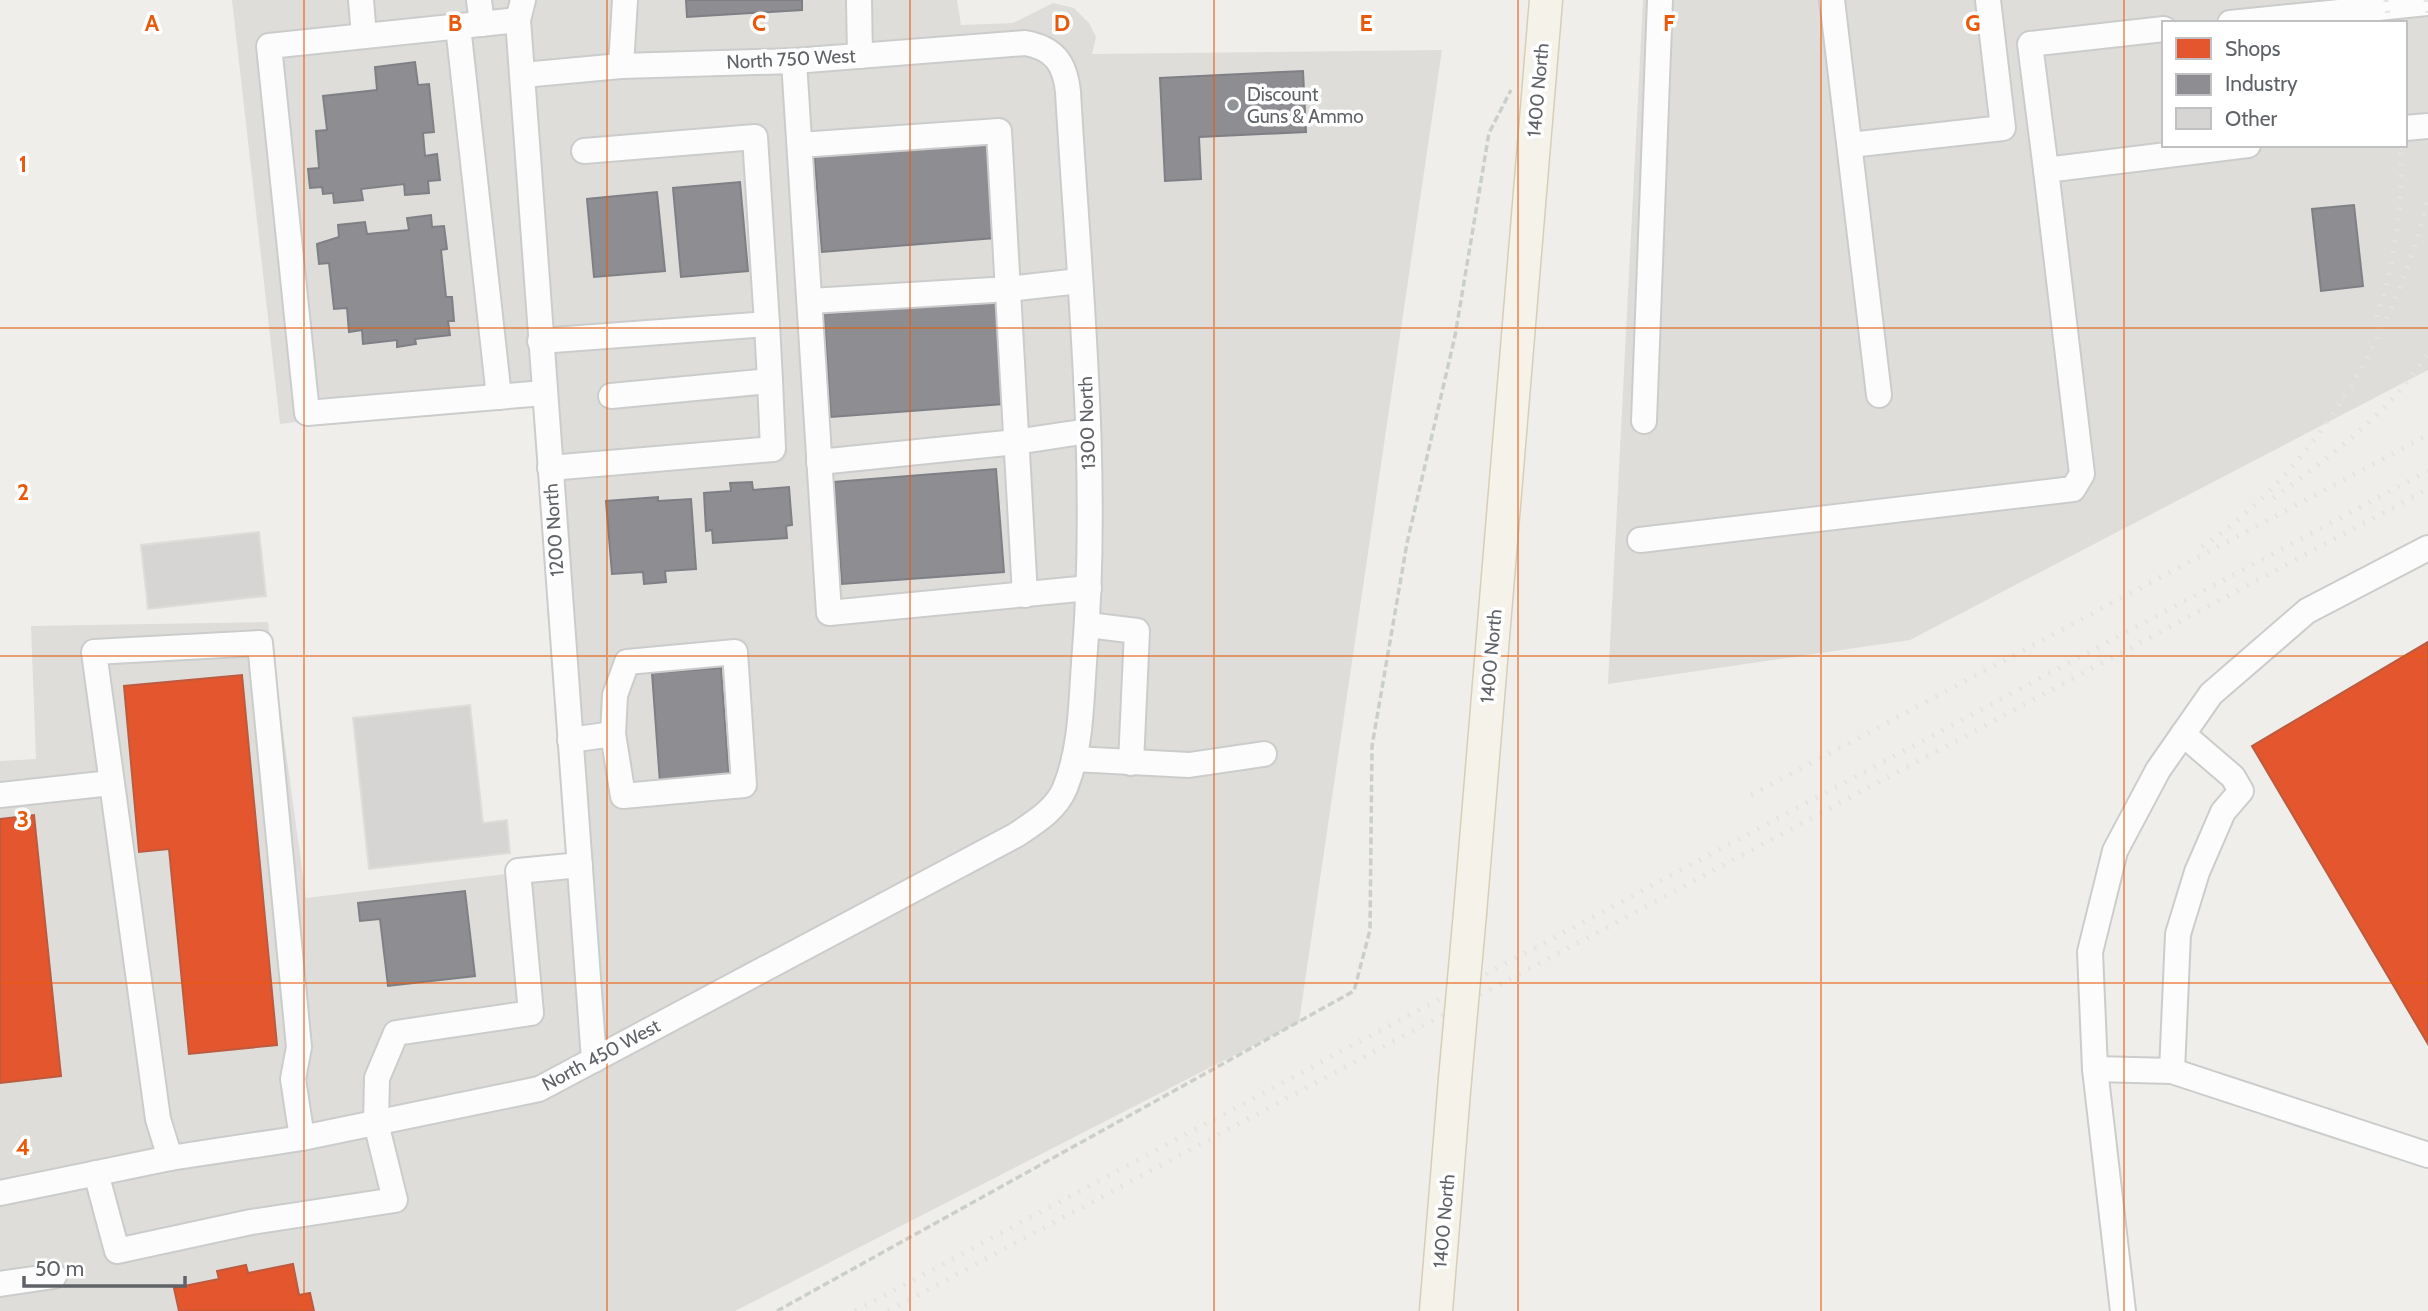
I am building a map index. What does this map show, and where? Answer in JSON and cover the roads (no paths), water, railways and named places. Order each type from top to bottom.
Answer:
[{"type":"main road","name":"1400 North","points":[[1436,1311],[1546,0]]},
{"type":"street","points":[[361,0],[364,36]]},
{"type":"street","points":[[621,66],[625,0]]},
{"type":"street","points":[[859,0],[860,55]]},
{"type":"street","points":[[1644,421],[1660,0]]},
{"type":"street","points":[[1832,0],[1878,395]]},
{"type":"street","points":[[1850,145],[2003,128],[1989,0]]},
{"type":"street","points":[[2250,21],[2428,3]]},
{"type":"street","points":[[520,10],[481,12],[458,26],[269,46],[307,413],[544,393]]},
{"type":"street","name":"1200 North","points":[[520,10],[540,341],[594,1060]]},
{"type":"street","points":[[458,26],[499,397]]},
{"type":"street","points":[[1640,540],[2073,489],[2082,474],[2030,44],[2162,29]]},
{"type":"street","name":"North 750 West","points":[[523,75],[621,66],[794,61],[1025,43],[1042,46],[1056,56]]},
{"type":"street","name":"1300 North","points":[[1056,56],[1066,73],[1068,92],[1088,430],[1088,625],[1074,759],[1064,790]]},
{"type":"street","points":[[794,61],[830,613],[1089,588]]},
{"type":"street","points":[[2407,128],[2428,126]]},
{"type":"street","points":[[800,145],[999,131],[1025,595]]},
{"type":"street","points":[[550,468],[773,449],[755,137],[584,151]]},
{"type":"street","points":[[2046,170],[2232,147]]},
{"type":"street","points":[[811,301],[1009,289],[1079,281]]},
{"type":"street","points":[[540,341],[767,324]]},
{"type":"street","points":[[611,396],[770,381]]},
{"type":"street","points":[[819,462],[1016,442],[1088,430]]},
{"type":"street","points":[[2123,1311],[2095,1069],[2090,952],[2115,850],[2158,770],[2211,694],[2307,611],[2428,548]]},
{"type":"street","points":[[1088,625],[1137,631],[1131,763]]},
{"type":"street","points":[[170,1158],[158,1119],[94,652],[260,643],[299,1047],[293,1079],[302,1138]]},
{"type":"street","points":[[735,652],[744,785],[623,796],[613,734],[615,695],[627,662],[735,652]]},
{"type":"street","points":[[570,740],[613,734]]},
{"type":"street","points":[[2172,1071],[2178,934],[2197,872],[2223,812],[2242,792],[2233,777],[2183,734]]},
{"type":"street","points":[[1074,759],[1189,765],[1264,754]]},
{"type":"street","points":[[0,795],[111,783]]},
{"type":"street","name":"North 450 West","points":[[0,1193],[170,1158],[302,1138],[539,1089],[1016,835],[1052,808],[1064,790]]},
{"type":"street","points":[[96,1173],[117,1251],[251,1222],[395,1200],[376,1123],[377,1078],[397,1033],[531,1013],[518,871],[580,865]]},
{"type":"street","points":[[2095,1069],[2172,1071],[2428,1155]]},
{"type":"street","points":[[0,1284],[54,1276]]},
{"type":"railway","points":[[2386,0],[2389,21]]},
{"type":"railway","points":[[2426,0],[2428,13]]},
{"type":"railway","points":[[2377,317],[2389,275],[2396,232],[2401,189],[2401,147]]},
{"type":"railway","points":[[2202,547],[2244,515],[2282,478],[2316,438],[2346,394],[2373,347],[2395,299],[2414,249],[2428,199]]},
{"type":"railway","points":[[2273,498],[2357,433],[2395,396],[2428,354]]},
{"type":"railway","points":[[1751,795],[2428,435]]},
{"type":"railway","points":[[855,1311],[2428,471]]},
{"type":"railway","points":[[888,1311],[2428,489]]},
{"type":"place","name":"Discount Guns & Ammo","points":[[1233,105]]}]
